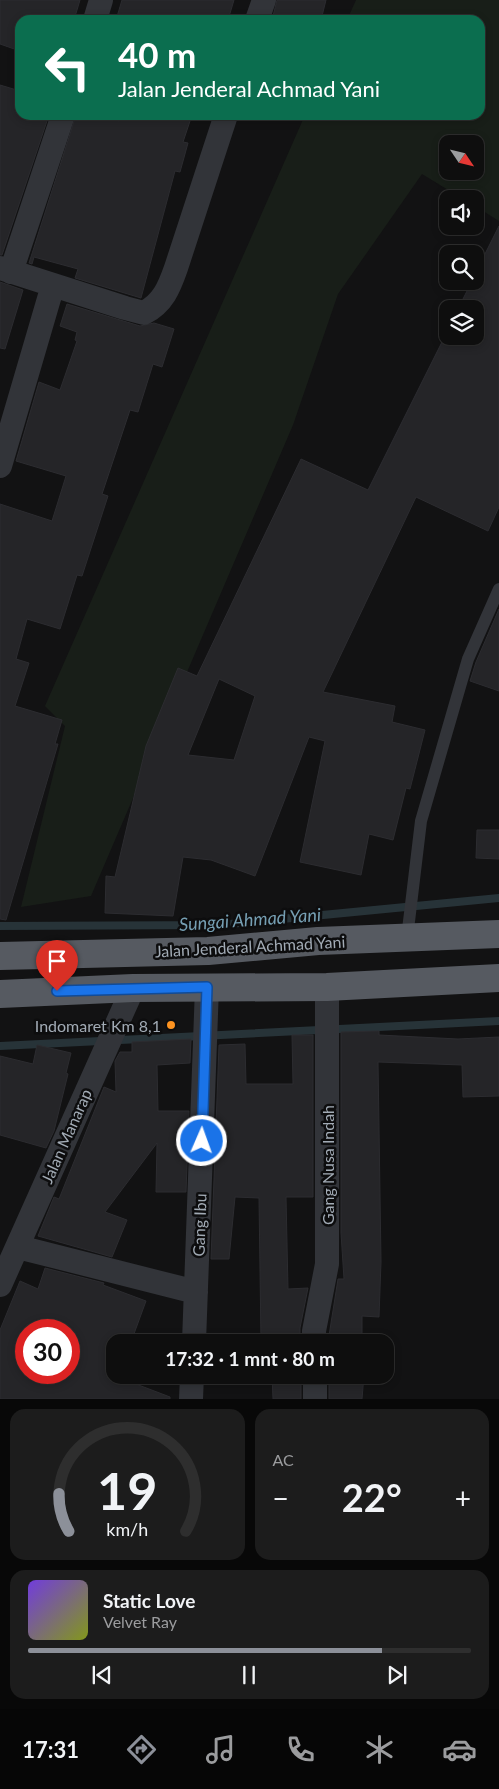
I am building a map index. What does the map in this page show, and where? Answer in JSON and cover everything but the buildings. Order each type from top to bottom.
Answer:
[{"type":"highway","name":"Jalan Jenderal Achmad Yani","points":[[0,956],[208,951],[318,941],[499,934]]},
{"type":"highway","points":[[0,994],[133,988],[327,987],[499,978]]},
{"type":"street","points":[[96,15],[101,0]]},
{"type":"street","points":[[259,15],[264,0]]},
{"type":"street","points":[[61,120],[6,270],[144,313],[155,307],[167,292],[224,120]]},
{"type":"street","points":[[0,466],[53,286]]},
{"type":"street","name":"Gang Ibu","points":[[194,1334],[207,987]]},
{"type":"street","name":"Gang Nusa Indah","points":[[314,1334],[327,1264],[327,987]]},
{"type":"street","name":"Jalan Manarap","points":[[0,1285],[133,988]]},
{"type":"street","points":[[18,1246],[196,1292]]},
{"type":"street","points":[[191,1399],[192,1384]]},
{"type":"street","points":[[315,1384],[315,1399]]},
{"type":"lane","points":[[407,938],[421,821],[468,659],[499,589]]},
{"type":"shaded area","points":[[356,0],[499,0],[499,221],[484,212],[484,190],[448,190],[422,174],[338,294],[293,425],[91,896],[21,907],[65,726],[45,706],[303,120],[485,120],[485,15],[349,15]]},
{"type":"waterway","name":"Sungai Ahmad Yani","points":[[0,926],[219,925],[499,898]]},
{"type":"waterway","name":"Sungai Ahmad Yani","points":[[0,1046],[499,1021]]},
{"type":"place","name":"Indomaret Km 8,1","points":[[171,1025]]},
{"type":"route","points":[[57,991],[207,987],[202,1141]]}]
